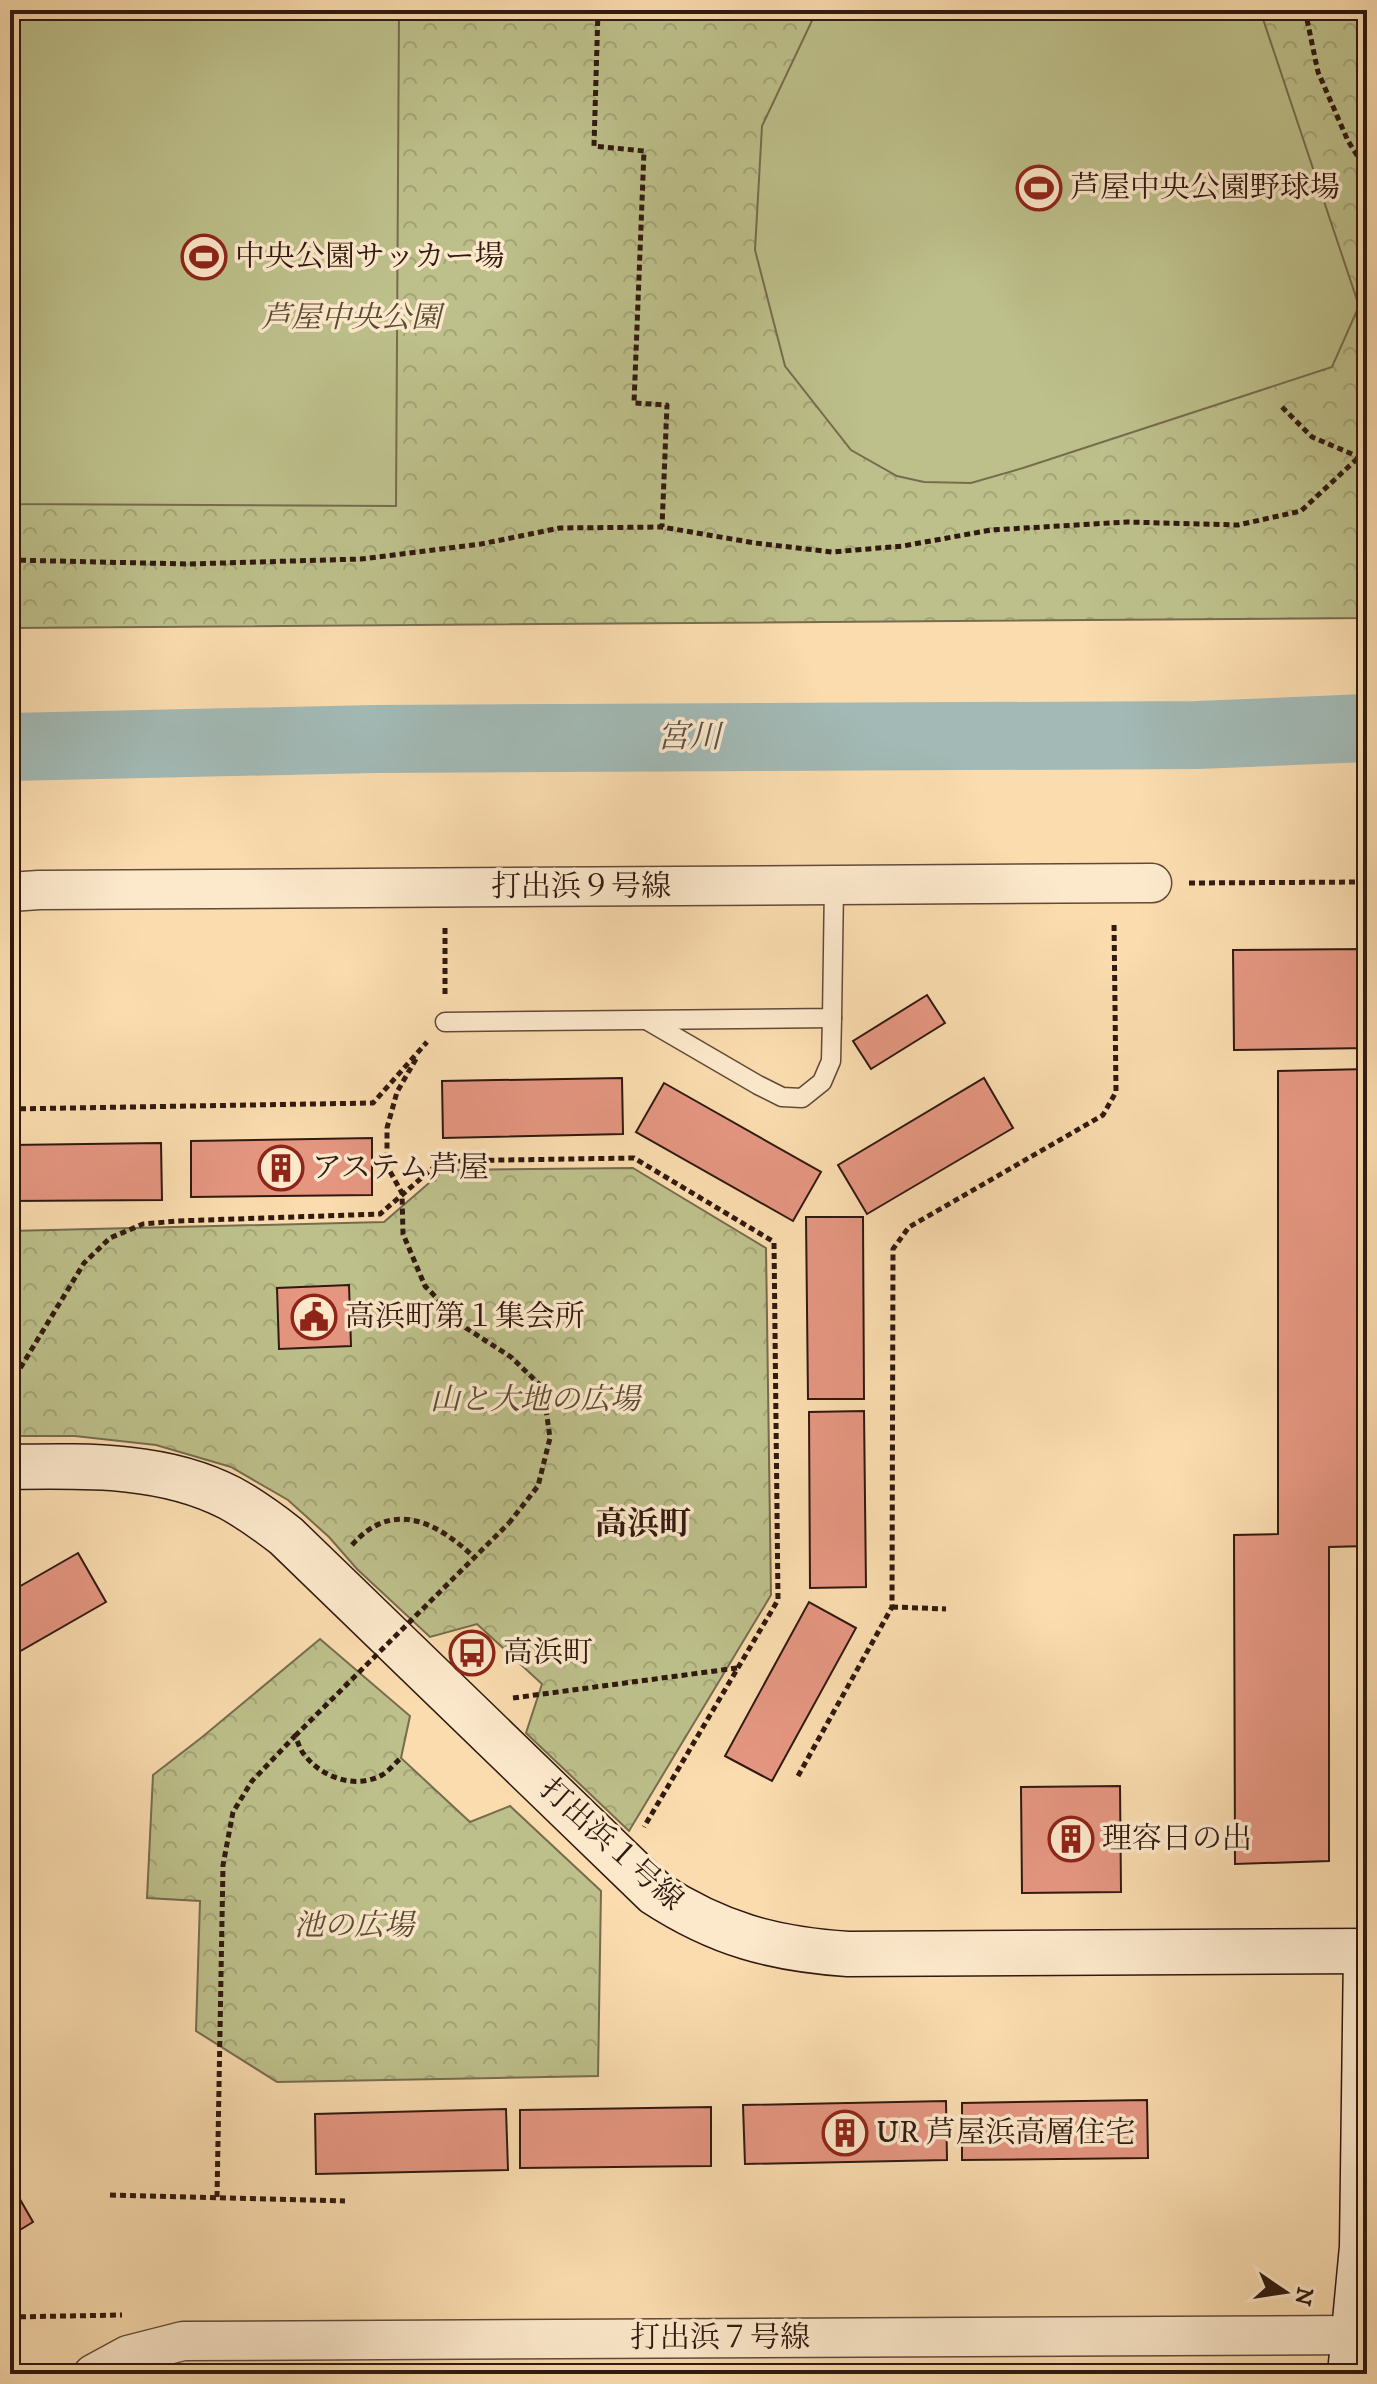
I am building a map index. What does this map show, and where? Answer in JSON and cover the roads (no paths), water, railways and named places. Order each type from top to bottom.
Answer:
[{"type":"street","name":"打出浜９号線","points":[[10,892],[1152,883]]},
{"type":"street","name":"打出浜１号線","points":[[10,1467],[80,1466],[143,1471],[197,1484],[260,1516],[286,1536],[655,1893],[688,1914],[727,1931],[776,1946],[864,1954],[1367,1951]]},
{"type":"street","points":[[1352,2354],[1362,2247],[1367,1951]]},
{"type":"street","name":"打出浜７号線","points":[[93,2374],[128,2355],[183,2341],[1352,2354]]},
{"type":"lane","points":[[646,1019],[758,1085],[782,1097],[802,1098],[822,1082],[831,1061],[834,885]]},
{"type":"lane","points":[[445,1022],[832,1018]]},
{"type":"waterway","name":"宮川","points":[[10,747],[374,739],[1198,735],[1367,728]]},
{"type":"place","name":"芦屋中央公園野球場","points":[[1039,188]]},
{"type":"place","name":"中央公園サッカー場","points":[[204,257]]},
{"type":"place","name":"アステム芦屋","points":[[281,1168]]},
{"type":"place","name":"高浜町第１集会所","points":[[314,1317]]},
{"type":"place","name":"高浜町","points":[[472,1653]]},
{"type":"place","name":"理容日の出","points":[[1071,1839]]},
{"type":"place","name":"UR 芦屋浜高層住宅","points":[[845,2133]]},
{"type":"district","name":"高浜町","points":[[643,1525]]},
{"type":"park label","name":"芦屋中央公園","points":[[351,318]]},
{"type":"park label","name":"山と大地の広場","points":[[535,1400]]},
{"type":"park label","name":"池の広場","points":[[354,1926]]}]
